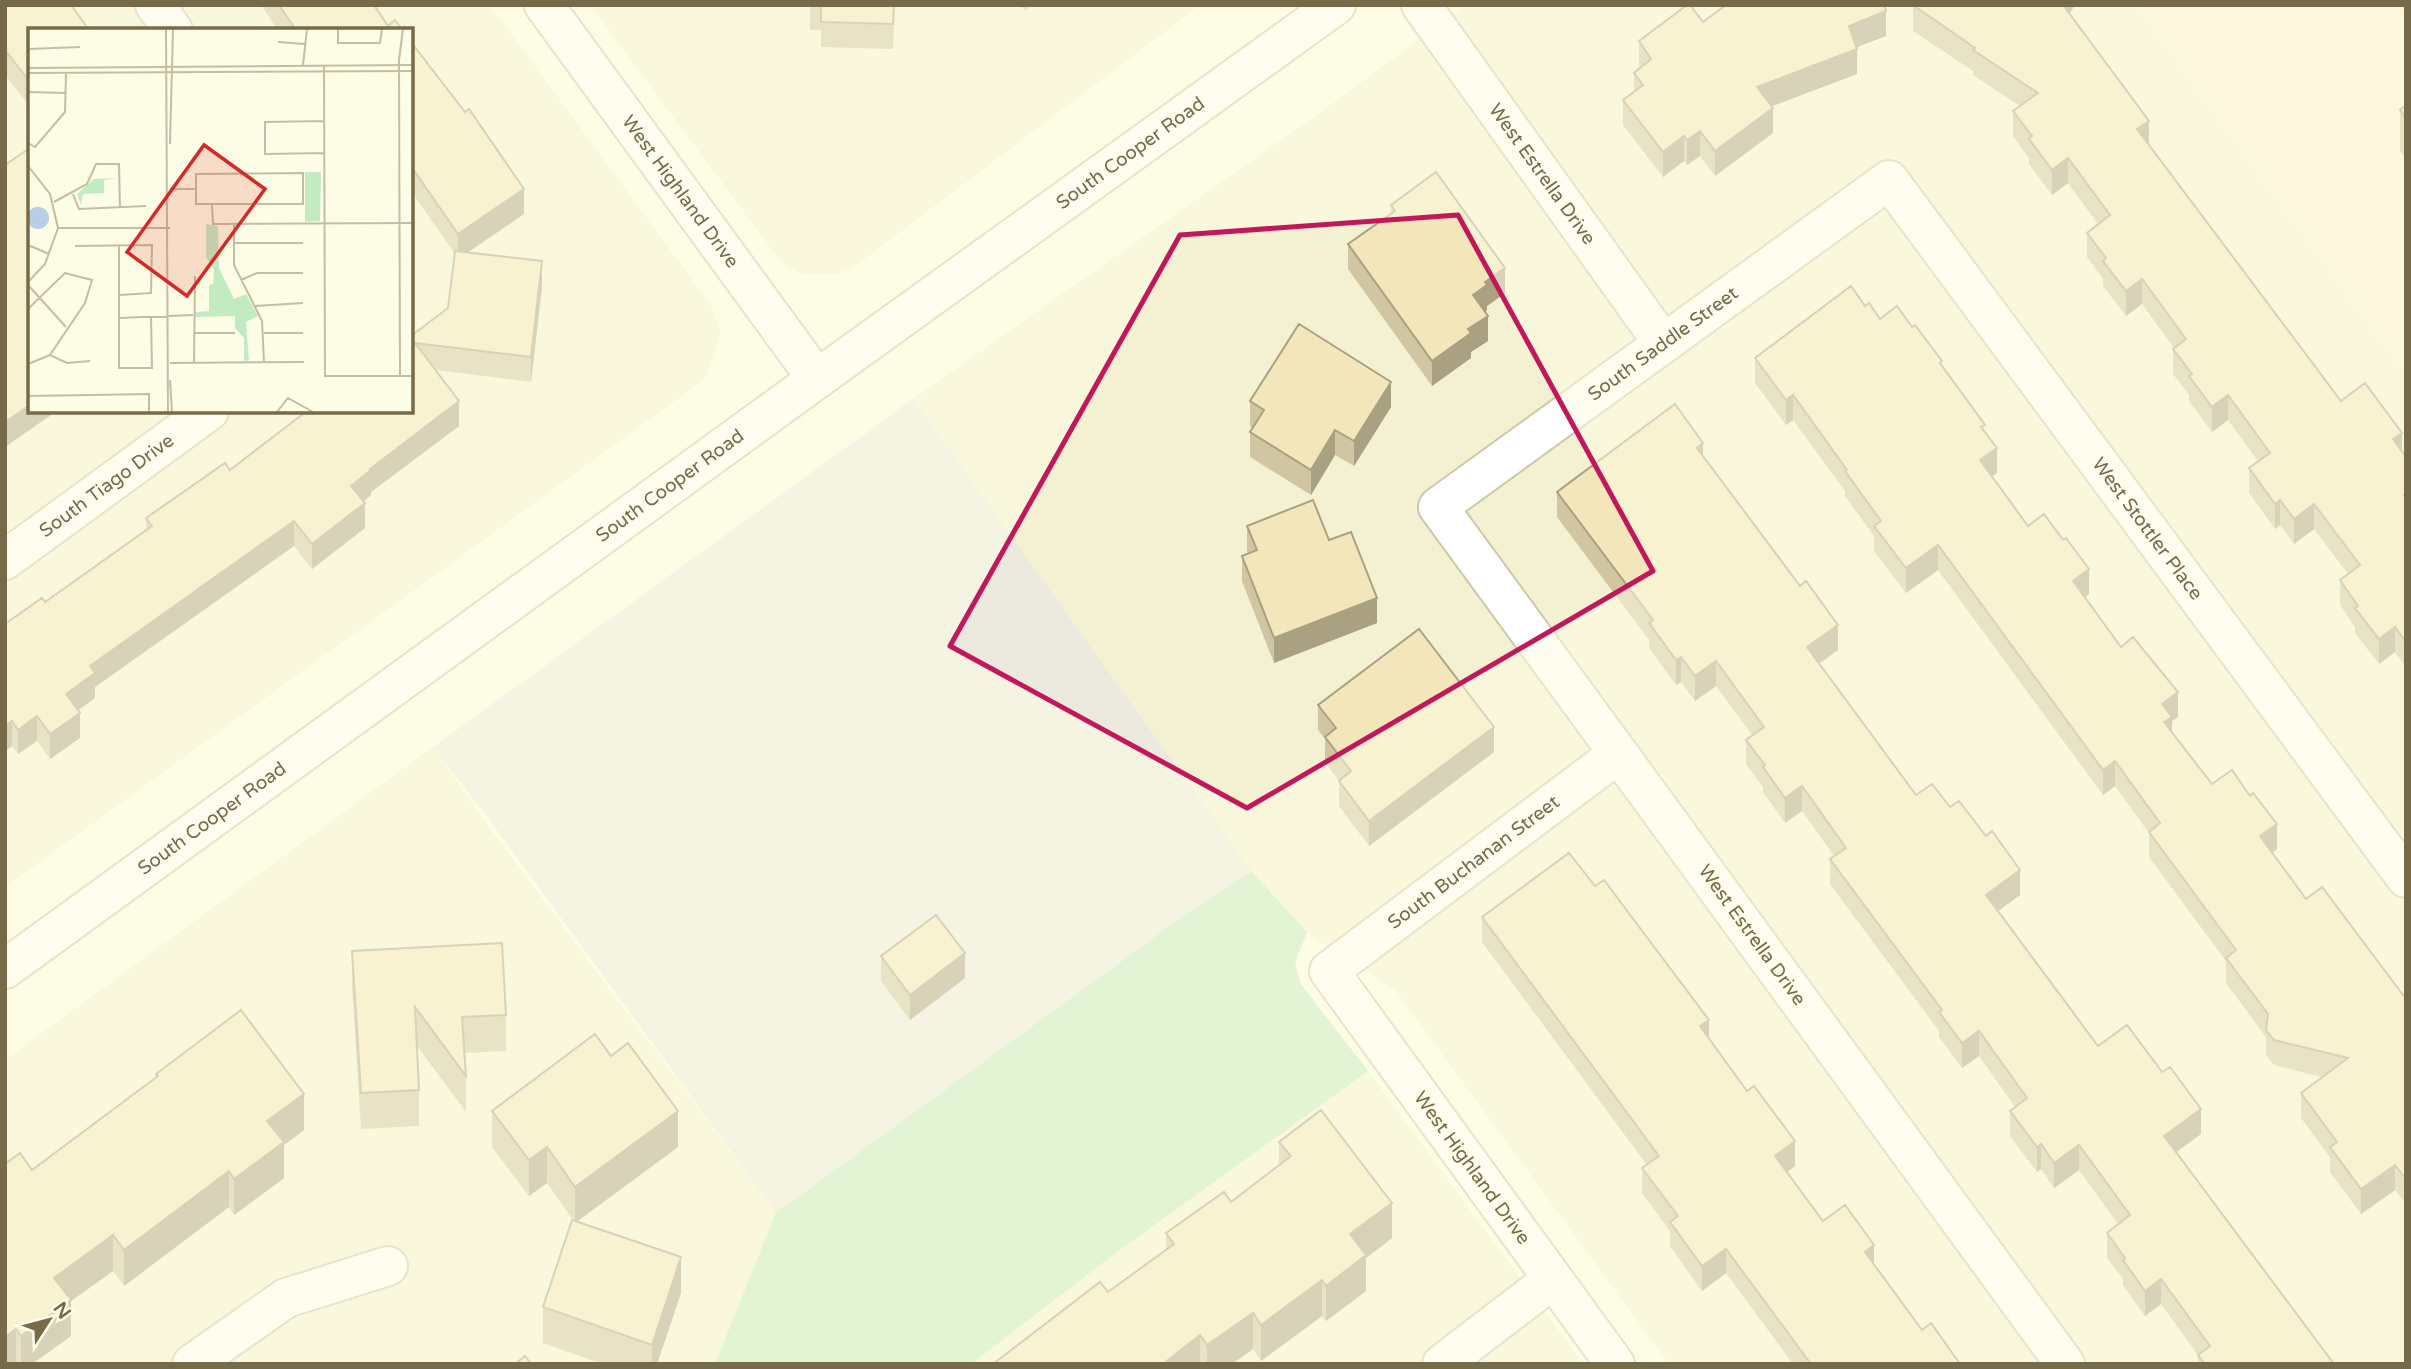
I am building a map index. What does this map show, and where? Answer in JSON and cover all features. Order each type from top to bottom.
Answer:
[{"type":"street","points":[[155,5],[172,28]]},
{"type":"street","name":"West Highland Drive","points":[[544,5],[817,379]]},
{"type":"street","name":"South Cooper Road","points":[[5,969],[1336,5]]},
{"type":"street","name":"West Estrella Drive","points":[[1421,5],[1663,344]]},
{"type":"street","name":"South Saddle Street","points":[[1438,508],[1888,180]]},
{"type":"street","name":"West Stottler Place","points":[[1888,180],[2406,878]]},
{"type":"street","name":"South Tiago Drive","points":[[5,560],[206,413]]},
{"type":"street","name":"West Estrella Drive","points":[[1438,508],[2065,1364]]},
{"type":"street","name":"South Buchanan Street","points":[[1329,971],[1618,754]]},
{"type":"street","name":"West Highland Drive","points":[[1329,971],[1615,1364]]},
{"type":"street","points":[[192,1364],[286,1298],[388,1266]]},
{"type":"street","points":[[1442,1364],[1553,1279]]},
{"type":"highlighted area","points":[[1458,215],[1653,571],[1247,808],[950,646],[1180,235]]},
{"type":"shaded area","points":[[5,5],[490,5],[710,304],[721,333],[705,379],[5,887]]},
{"type":"shaded area","points":[[590,5],[1200,5],[855,266],[836,275],[804,274],[782,263]]},
{"type":"shaded area","points":[[1466,5],[2135,5],[2406,375],[2406,1364],[1669,1364],[1396,991],[1307,933],[1295,962],[1300,983],[1368,1071],[1583,1364],[5,1364],[5,1060],[433,747],[483,819],[776,1213],[1189,912],[1251,872],[913,399],[1317,115]]},
{"type":"shaded area","points":[[2135,5],[2406,5],[2406,375]]},
{"type":"shaded area","points":[[913,399],[1252,872],[1189,912],[776,1213],[486,815],[433,747]]},
{"type":"green space","points":[[1252,872],[1307,932],[1295,962],[1300,983],[1368,1071],[1117,1252],[971,1364],[715,1364],[776,1213],[1189,912]]},
{"type":"building","points":[[5,5],[71,5],[88,28],[28,28],[28,79],[5,50]]},
{"type":"building","points":[[279,5],[374,5],[388,26],[395,20],[401,28],[295,28]]},
{"type":"building","points":[[821,5],[894,5],[893,24],[821,22]]},
{"type":"building","points":[[1690,5],[1703,22],[1726,5],[1884,5],[1886,11],[1849,26],[1857,49],[1757,87],[1773,108],[1715,151],[1700,131],[1687,140],[1684,136],[1663,152],[1623,100],[1643,85],[1634,73],[1651,59],[1639,41]]},
{"type":"building","points":[[1913,5],[2063,5],[2149,121],[2137,129],[2341,401],[2365,383],[2402,433],[2393,439],[2406,457],[2406,642],[2395,627],[2379,639],[2355,608],[2358,606],[2340,580],[2360,565],[2314,504],[2294,519],[2280,500],[2275,504],[2249,468],[2270,453],[2228,395],[2212,407],[2189,376],[2192,374],[2173,349],[2186,339],[2142,279],[2126,291],[2103,261],[2106,258],[2087,233],[2110,215],[2068,158],[2052,170],[2013,111],[2038,93],[1973,50],[1975,48]]},
{"type":"building","points":[[413,45],[465,112],[469,109],[524,189],[458,234],[413,169]]},
{"type":"building","points":[[2406,105],[2406,118],[2400,110]]},
{"type":"building","points":[[28,149],[28,406],[5,422],[5,165]]},
{"type":"building","points":[[1436,172],[1505,268],[1485,282],[1487,285],[1473,295],[1488,316],[1468,329],[1471,333],[1432,361],[1348,244],[1395,211],[1391,205]]},
{"type":"building","points":[[455,251],[542,261],[531,357],[415,343],[459,401],[351,486],[365,503],[312,544],[294,521],[90,666],[95,673],[66,694],[80,713],[50,734],[37,716],[18,730],[12,721],[5,726],[5,624],[42,598],[45,602],[152,526],[146,518],[225,463],[230,470],[304,413],[413,413],[413,334],[448,308]]},
{"type":"building","points":[[1851,286],[1865,306],[1869,303],[1880,319],[1897,306],[1912,327],[1915,325],[1985,425],[1981,427],[1997,448],[1980,460],[2028,526],[2044,514],[2063,540],[2066,538],[2089,569],[2073,581],[2121,647],[2133,637],[2178,692],[2162,704],[2172,717],[2164,722],[2212,784],[2232,770],[2250,796],[2253,793],[2277,824],[2260,836],[2306,899],[2322,887],[2406,999],[2406,1179],[2395,1165],[2361,1189],[2330,1147],[2337,1142],[2301,1093],[2348,1058],[2274,1040],[2266,1030],[2268,1014],[2226,958],[2236,950],[2149,832],[2160,823],[2115,761],[2103,770],[1938,545],[1906,568],[1874,526],[1881,521],[1845,471],[1847,470],[1793,395],[1786,400],[1755,358]]},
{"type":"building","points":[[1299,324],[1391,382],[1354,441],[1335,430],[1311,470],[1250,432],[1264,410],[1250,401]]},
{"type":"building","points":[[1675,404],[1703,443],[1697,448],[1800,586],[1806,581],[1838,625],[1807,647],[1916,795],[1932,784],[1950,807],[1959,801],[1986,836],[1992,831],[2020,870],[1986,895],[2098,1046],[2127,1025],[2162,1072],[2170,1067],[2201,1109],[2164,1136],[2334,1364],[2205,1364],[2198,1355],[2210,1346],[2161,1279],[2145,1291],[2107,1233],[2130,1215],[2079,1145],[2054,1163],[2041,1144],[2037,1147],[2010,1111],[2027,1098],[1979,1031],[1962,1043],[1939,1012],[1942,1010],[1830,859],[1846,848],[1802,786],[1785,798],[1763,767],[1765,765],[1746,740],[1764,727],[1716,661],[1695,676],[1681,657],[1676,660],[1649,623],[1653,620],[1557,492]]},
{"type":"building","points":[[1313,500],[1329,540],[1351,532],[1377,598],[1274,638],[1242,556],[1257,550],[1247,526]]},
{"type":"building","points":[[1419,629],[1494,727],[1369,821],[1339,781],[1351,771],[1325,737],[1336,728],[1318,705]]},
{"type":"building","points":[[1569,853],[1595,886],[1604,880],[1709,1020],[1700,1026],[1747,1091],[1754,1086],[1795,1141],[1775,1156],[1823,1221],[1845,1205],[1874,1245],[1865,1252],[1922,1330],[1931,1323],[1960,1364],[1811,1364],[1726,1249],[1702,1266],[1670,1222],[1678,1216],[1642,1168],[1659,1156],[1482,917]]},
{"type":"building","points":[[936,915],[965,953],[910,995],[881,956]]},
{"type":"building","points":[[502,943],[506,1015],[462,1017],[466,1076],[415,1007],[419,1090],[361,1093],[352,951]]},
{"type":"building","points":[[241,1010],[304,1094],[267,1121],[284,1142],[234,1179],[229,1171],[124,1250],[113,1235],[54,1278],[71,1300],[21,1336],[16,1329],[5,1337],[5,1164],[20,1153],[32,1170]]},
{"type":"building","points":[[595,1034],[611,1056],[628,1043],[678,1111],[575,1187],[547,1147],[529,1160],[492,1111]]},
{"type":"building","points":[[1321,1110],[1392,1203],[1350,1234],[1366,1255],[1326,1286],[1322,1280],[1261,1325],[1253,1313],[1207,1345],[1200,1335],[1163,1364],[993,1364],[1100,1282],[1108,1292],[1174,1244],[1166,1233],[1224,1192],[1231,1202],[1291,1156],[1279,1142]]},
{"type":"building","points":[[572,1220],[681,1257],[652,1345],[543,1307]]},
{"type":"building","points":[[525,1356],[531,1364],[515,1364]]}]
